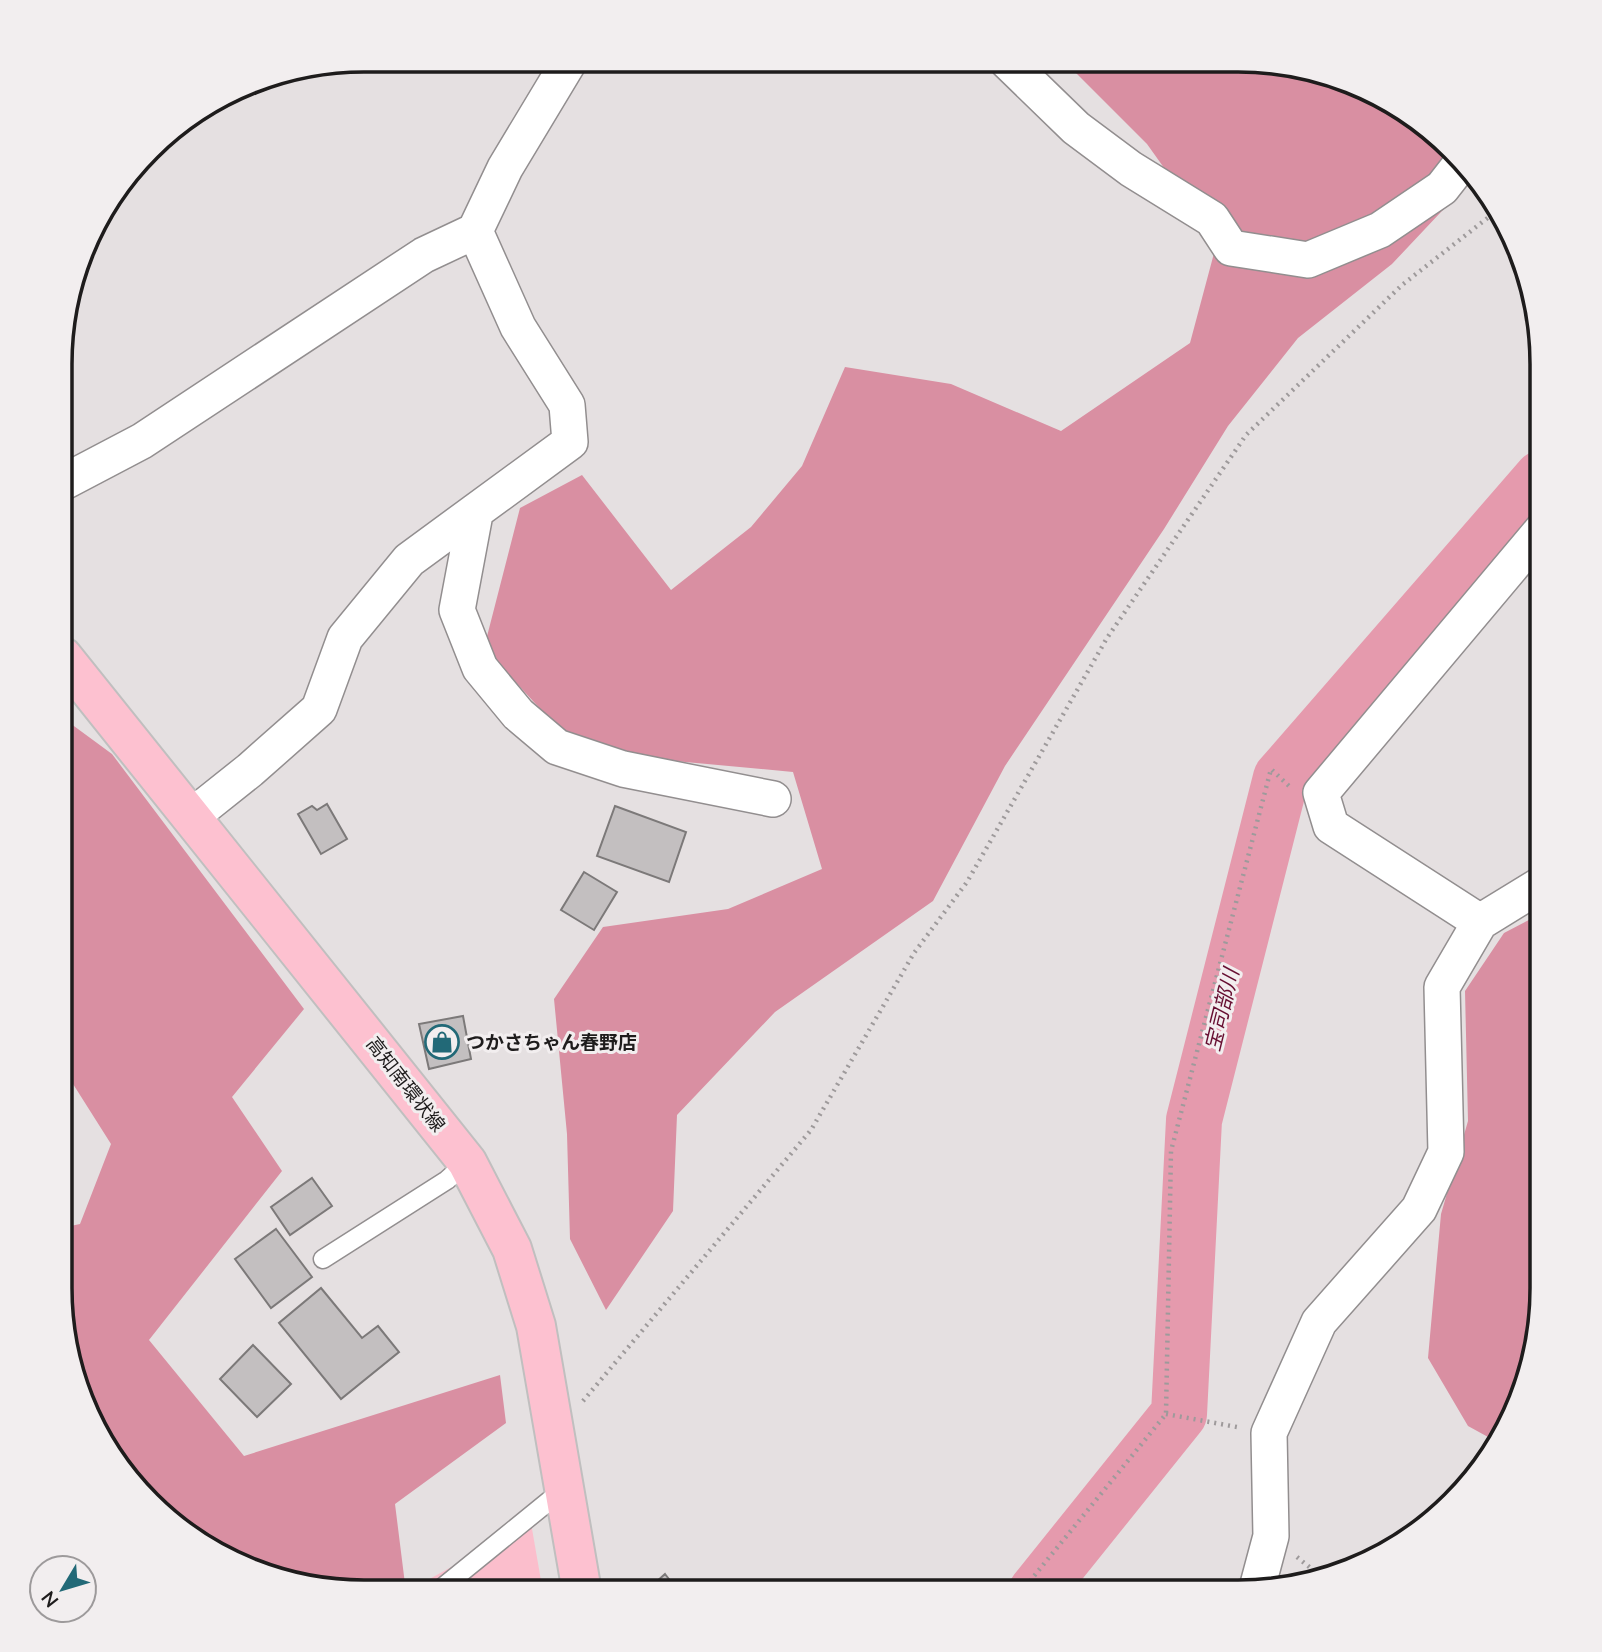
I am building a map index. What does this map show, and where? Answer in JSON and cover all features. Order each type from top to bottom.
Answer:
[{"type":"main road","name":"高知南環状線","points":[[72,667],[467,1162],[512,1249],[536,1326],[580,1580]]},
{"type":"street","points":[[72,478],[142,441],[424,255],[475,231],[505,168],[563,72]]},
{"type":"street","points":[[1018,72],[1076,128],[1131,169],[1212,219],[1231,248],[1308,260],[1380,230],[1441,188],[1456,169]]},
{"type":"street","points":[[191,817],[250,770],[319,709],[345,638],[409,561],[570,442],[567,405],[519,327],[475,231]]},
{"type":"street","points":[[475,514],[457,610],[480,668],[518,714],[558,747],[623,769],[772,799]]},
{"type":"street","points":[[1480,922],[1331,825],[1321,793],[1530,544]]},
{"type":"street","points":[[1259,1580],[1270,1536],[1269,1433],[1319,1322],[1419,1209],[1446,1152],[1442,987],[1480,922],[1530,891]]},
{"type":"lane","points":[[323,1259],[447,1180],[467,1162]]},
{"type":"lane","points":[[452,1580],[565,1488]]},
{"type":"path","points":[[555,1434],[811,1130],[914,953],[967,882],[1107,638],[1246,435],[1402,285],[1490,216]]},
{"type":"path","points":[[1031,1580],[1166,1414],[1171,1151],[1271,769],[1292,788]]},
{"type":"path","points":[[1166,1414],[1269,1433]]},
{"type":"shaded area","points":[[1075,72],[1258,72],[1295,77],[1332,87],[1368,102],[1401,121],[1445,157],[1468,183],[1392,264],[1298,338],[1228,426],[1164,529],[1005,766],[933,901],[775,1012],[677,1115],[673,1211],[606,1310],[570,1239],[567,1134],[554,999],[603,927],[728,909],[822,869],[793,772],[664,760],[570,741],[484,648],[520,508],[582,475],[671,590],[751,527],[802,466],[845,367],[951,384],[1061,431],[1190,343],[1217,242],[1147,144]]},
{"type":"shaded area","points":[[72,725],[112,754],[304,1009],[232,1097],[282,1171],[149,1340],[244,1456],[500,1375],[506,1423],[395,1504],[404,1580],[344,1580],[307,1575],[270,1565],[234,1550],[201,1531],[171,1508],[144,1481],[121,1451],[102,1418],[87,1382],[77,1345],[72,1308],[72,1226],[80,1224],[111,1144],[72,1082]]},
{"type":"shaded area","points":[[1530,919],[1530,1308],[1525,1345],[1515,1382],[1489,1437],[1468,1426],[1428,1358],[1441,1214],[1468,1121],[1465,991],[1504,933]]},
{"type":"shaded area","points":[[531,1523],[541,1580],[428,1580]]},
{"type":"building","points":[[327,804],[347,839],[321,854],[298,814],[312,806],[317,810]]},
{"type":"building","points":[[615,806],[686,832],[669,882],[597,856]]},
{"type":"building","points":[[584,872],[617,892],[594,930],[561,910]]},
{"type":"building","points":[[463,1016],[471,1059],[429,1069],[419,1024]]},
{"type":"building","points":[[312,1178],[332,1206],[290,1235],[271,1207]]},
{"type":"building","points":[[276,1229],[312,1277],[271,1308],[235,1259]]},
{"type":"building","points":[[321,1288],[362,1338],[378,1326],[399,1352],[341,1399],[279,1323]]},
{"type":"building","points":[[253,1345],[291,1384],[257,1417],[220,1379]]},
{"type":"building","points":[[665,1574],[670,1580],[658,1580]]},
{"type":"waterway","name":"宝司部川","points":[[1046,1580],[1179,1414],[1194,1120],[1281,778],[1530,492]]},
{"type":"place","name":"つかさちゃん春野店","points":[[442,1042]]}]
